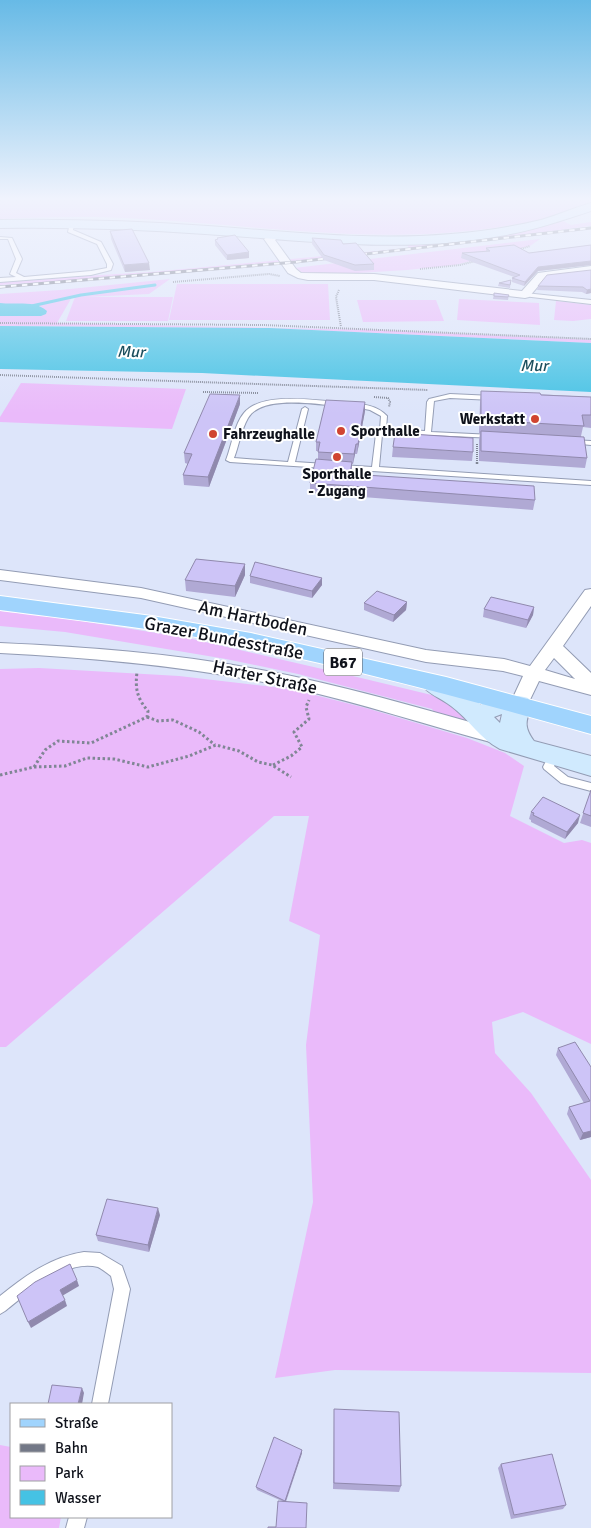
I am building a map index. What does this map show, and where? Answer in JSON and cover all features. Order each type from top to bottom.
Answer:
[{"type":"main road","name":"Grazer Bundesstraße","points":[[0,604],[200,631],[433,682],[591,725]]},
{"type":"main road","points":[[433,682],[462,701],[487,731]]},
{"type":"main road","points":[[487,731],[488,711],[496,706],[519,704],[511,724],[513,734],[524,746]]},
{"type":"main road","name":"Harter Straße","points":[[487,731],[524,746],[591,766]]},
{"type":"street","points":[[293,271],[298,275],[308,277],[374,277],[525,295],[542,275],[572,271]]},
{"type":"street","name":"Am Hartboden","points":[[0,575],[141,594],[426,656],[504,665],[591,689]]},
{"type":"street","points":[[519,704],[534,672],[591,594]]},
{"type":"street","points":[[553,646],[591,684]]},
{"type":"street","name":"Harter Straße","points":[[0,648],[122,654],[202,664],[316,688],[487,731]]},
{"type":"lane","points":[[14,271],[13,274],[24,278]]},
{"type":"lane","points":[[0,280],[101,271]]},
{"type":"lane","points":[[525,295],[591,302]]},
{"type":"lane","points":[[428,433],[430,402],[432,399],[450,396],[497,398]]},
{"type":"lane","points":[[384,431],[384,416],[380,412],[359,406],[273,402],[264,404],[247,414],[230,460],[591,483]]},
{"type":"lane","points":[[291,464],[305,409]]},
{"type":"lane","points":[[374,469],[379,434],[384,431],[506,438]]},
{"type":"lane","points":[[562,442],[591,443]]},
{"type":"lane","points":[[554,755],[548,767],[565,780],[591,787]]},
{"type":"lane","points":[[0,1306],[37,1276],[76,1259],[100,1260],[118,1271],[122,1290],[100,1403]]},
{"type":"path","points":[[173,282],[270,274],[296,278],[308,277]]},
{"type":"path","points":[[339,290],[336,297],[341,327]]},
{"type":"path","points":[[0,323],[226,324],[341,327],[591,339]]},
{"type":"path","points":[[0,375],[437,391]]},
{"type":"path","points":[[477,436],[478,476]]},
{"type":"path","points":[[122,654],[123,668],[138,672],[135,687],[139,701],[148,710],[147,717]]},
{"type":"path","points":[[272,765],[290,756],[302,747],[294,732],[309,719],[306,707],[316,688]]},
{"type":"path","points":[[34,767],[45,750],[58,741],[91,743],[147,717],[158,721],[173,720],[199,732],[216,745],[239,751],[258,762],[272,765],[291,777]]},
{"type":"path","points":[[0,775],[34,767],[65,766],[88,758],[114,759],[148,766],[189,756],[216,745]]},
{"type":"green space","points":[[187,271],[0,285],[0,281]]},
{"type":"green space","points":[[300,271],[386,271],[309,276]]},
{"type":"green space","points":[[170,279],[149,294],[85,297],[173,297],[168,321],[66,321],[75,297],[72,297],[57,323],[372,330],[591,340],[591,343],[269,328],[0,326],[0,294]]},
{"type":"green space","points":[[177,284],[328,284],[330,320],[169,320]]},
{"type":"green space","points":[[459,299],[539,303],[540,325],[457,320]]},
{"type":"green space","points":[[357,300],[436,300],[444,321],[363,322]]},
{"type":"green space","points":[[556,301],[591,305],[591,319],[573,321],[554,320]]},
{"type":"green space","points":[[21,383],[186,389],[172,429],[0,422],[0,417]]},
{"type":"green space","points":[[0,611],[62,618],[188,638],[440,697],[480,729],[435,713],[432,709],[298,674],[226,659],[65,632],[0,626]]},
{"type":"green space","points":[[39,668],[179,676],[291,689],[366,708],[467,738],[505,753],[524,766],[510,816],[564,843],[582,840],[591,843],[591,1044],[523,1012],[492,1022],[495,1053],[531,1093],[591,1180],[591,1373],[335,1370],[275,1378],[313,1202],[306,1045],[320,935],[289,921],[309,816],[274,816],[6,1047],[0,1047],[0,669]]},
{"type":"green space","points":[[0,1445],[10,1447],[10,1518],[61,1518],[59,1528],[0,1528]]},
{"type":"water","points":[[0,303],[37,305],[47,311],[46,314],[41,316],[0,316]]},
{"type":"water","name":"Mur","points":[[0,326],[269,328],[591,343],[591,392],[202,373],[0,369]]},
{"type":"building","points":[[510,271],[534,271],[525,282],[512,278],[520,275]]},
{"type":"building","points":[[591,271],[591,289],[587,290],[583,287],[538,286],[547,275]]},
{"type":"building","points":[[511,280],[510,285],[499,283]]},
{"type":"building","points":[[494,293],[509,295],[508,297],[494,296]]},
{"type":"building","points":[[481,391],[591,397],[591,415],[582,415],[584,426],[481,420]]},
{"type":"building","name":"Fahrzeughalle","points":[[210,394],[240,395],[208,477],[183,475],[192,454],[184,453]]},
{"type":"building","name":"Sporthalle","points":[[326,400],[365,402],[358,444],[356,444],[354,454],[318,452],[320,442],[316,442]]},
{"type":"building","points":[[481,431],[584,437],[587,458],[481,451]]},
{"type":"building","points":[[395,433],[473,438],[473,452],[393,447]]},
{"type":"building","points":[[316,459],[352,462],[350,474],[534,486],[535,500],[310,483]]},
{"type":"building","points":[[196,559],[245,564],[235,586],[185,580]]},
{"type":"building","points":[[255,562],[322,578],[312,591],[250,576]]},
{"type":"building","points":[[377,591],[407,602],[394,615],[364,603]]},
{"type":"building","points":[[491,597],[534,607],[528,620],[484,609]]},
{"type":"building","points":[[591,790],[591,816],[583,813]]},
{"type":"building","points":[[543,797],[580,815],[567,832],[533,815],[534,813],[531,812]]},
{"type":"building","points":[[575,1042],[591,1067],[591,1131],[583,1133],[569,1107],[590,1101],[558,1048]]},
{"type":"building","points":[[107,1199],[158,1208],[148,1245],[96,1235]]},
{"type":"building","points":[[70,1264],[77,1280],[60,1290],[65,1300],[28,1322],[17,1296],[35,1282]]},
{"type":"building","points":[[52,1385],[82,1388],[78,1403],[48,1403]]},
{"type":"building","points":[[334,1409],[399,1412],[401,1486],[334,1483]]},
{"type":"building","points":[[274,1437],[302,1450],[285,1501],[256,1487]]},
{"type":"building","points":[[552,1454],[566,1505],[514,1515],[501,1464]]},
{"type":"building","points":[[278,1501],[307,1503],[306,1528],[268,1528],[276,1527]]},
{"type":"waterway","points":[[27,307],[81,295],[155,285]]},
{"type":"railway","points":[[0,287],[186,271]]},
{"type":"place","name":"Werkstatt","points":[[535,419]]},
{"type":"place","name":"Sporthalle","points":[[341,431]]},
{"type":"place","name":"Fahrzeughalle","points":[[213,434]]},
{"type":"place","name":"Sporthalle - Zugang","points":[[337,457]]}]
